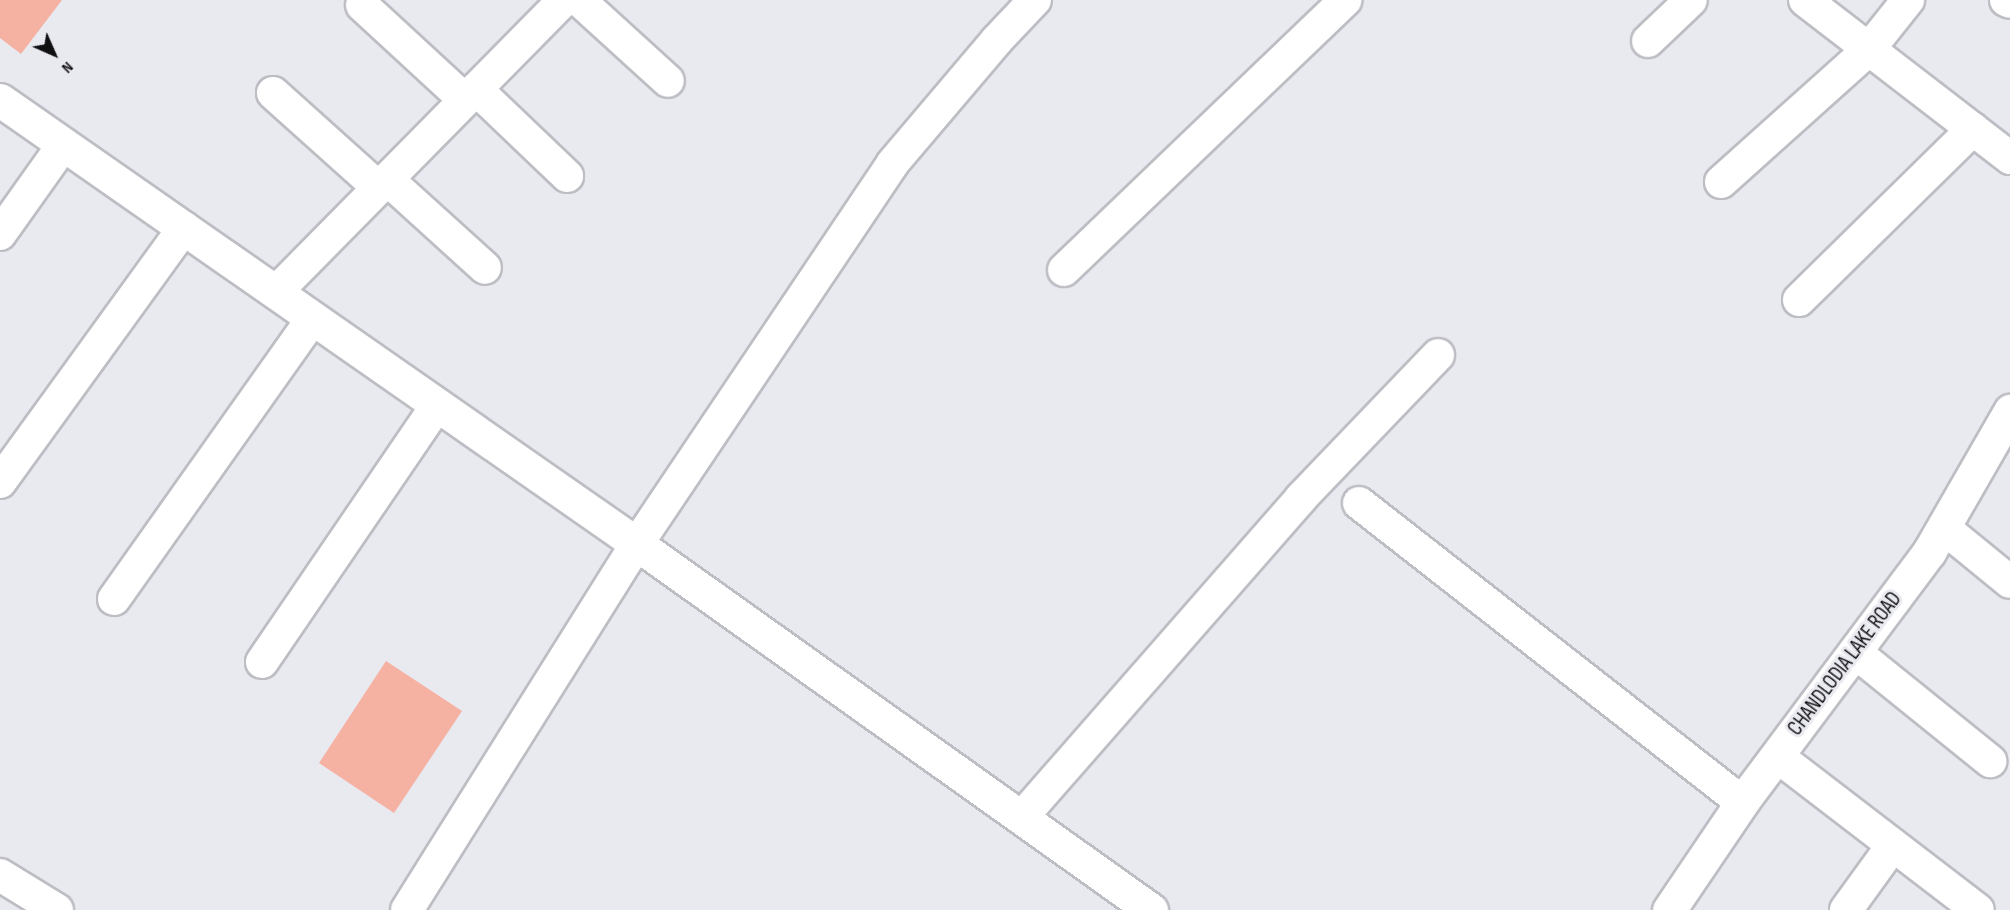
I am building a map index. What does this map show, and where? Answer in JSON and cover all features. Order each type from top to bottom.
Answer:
[{"type":"street","points":[[579,0],[668,81]]},
{"type":"street","points":[[406,910],[637,544],[892,164],[997,39],[1035,0]]},
{"type":"street","points":[[1064,270],[1346,0]]},
{"type":"street","points":[[1648,41],[1691,0]]},
{"type":"street","points":[[1806,0],[2010,158]]},
{"type":"street","points":[[1721,182],[1869,49],[1908,0]]},
{"type":"street","points":[[362,5],[567,176]]},
{"type":"street","points":[[276,292],[470,95],[549,5]]},
{"type":"street","points":[[273,93],[484,268]]},
{"type":"street","points":[[3,109],[64,144],[637,544],[1151,910]]},
{"type":"street","points":[[1799,300],[1973,129]]},
{"type":"street","points":[[0,234],[64,144]]},
{"type":"street","points":[[0,482],[184,228]]},
{"type":"street","points":[[114,598],[313,318]]},
{"type":"street","points":[[1022,817],[1301,498],[1438,355]]},
{"type":"street","points":[[262,662],[437,405]]},
{"type":"street","name":"CHANDLODIA LAKE ROAD","points":[[1669,910],[1742,802],[1929,552],[2010,411]]},
{"type":"street","points":[[1359,503],[1742,802]]},
{"type":"street","points":[[1944,528],[2010,582]]},
{"type":"street","points":[[1855,652],[1990,761]]},
{"type":"street","points":[[1777,756],[1978,910]]},
{"type":"street","points":[[1846,910],[1893,845]]},
{"type":"street","points":[[0,875],[57,910]]},
{"type":"building","points":[[0,0],[62,0],[21,54],[0,38]]},
{"type":"building","points":[[386,661],[462,711],[394,813],[319,763]]}]
